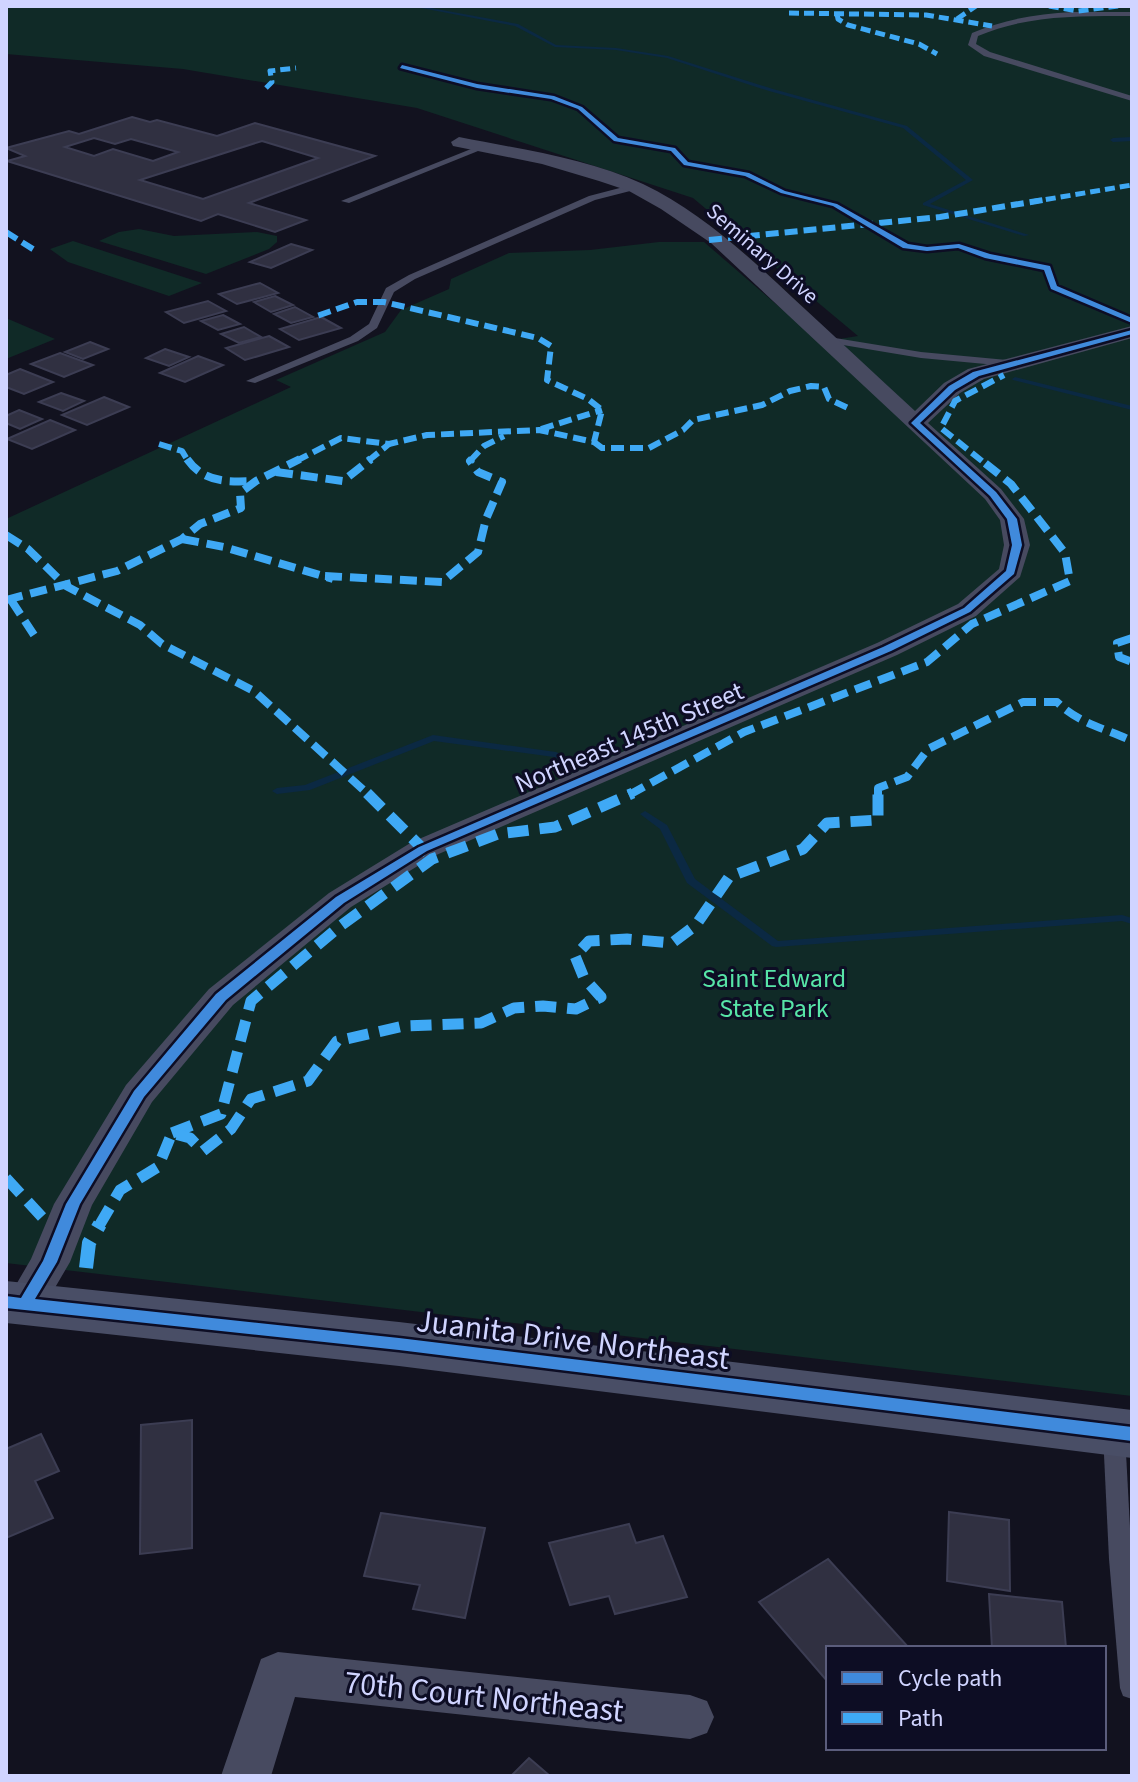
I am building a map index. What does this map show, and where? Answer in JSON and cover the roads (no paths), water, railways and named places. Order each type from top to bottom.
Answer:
[{"type":"main road","name":"Juanita Drive Northeast","points":[[15,1303],[414,1346],[1123,1433]]},
{"type":"street","name":"Seminary Drive","points":[[459,142],[545,159],[635,187],[718,239],[915,423]]},
{"type":"street","points":[[915,423],[952,388],[976,374],[1007,363],[1132,332]]},
{"type":"street","name":"Northeast 145th Street","points":[[15,1303],[50,1262],[73,1204],[139,1094],[221,997],[340,900],[423,849],[887,649],[967,610],[1011,572],[1017,545],[1012,519],[993,494],[915,423]]},
{"type":"street","name":"70th Court Northeast","points":[[246,1776],[278,1674],[690,1717]]},
{"type":"lane","points":[[1132,14],[1015,20],[992,26],[975,35],[972,45],[987,54],[1132,99]]},
{"type":"lane","points":[[346,201],[484,147]]},
{"type":"lane","points":[[251,381],[364,332],[373,326],[390,290],[412,277],[592,198],[635,187]]},
{"type":"lane","points":[[829,340],[921,355],[1007,363]]},
{"type":"lane","points":[[1123,1433],[1120,1559],[1132,1688]]},
{"type":"waterway","points":[[413,6],[516,25],[555,46],[616,49],[668,57],[771,90],[905,127],[970,180],[925,204],[1026,235]]},
{"type":"waterway","points":[[1113,140],[1132,139]]},
{"type":"waterway","points":[[1015,379],[1132,408]]},
{"type":"waterway","points":[[277,791],[307,788],[433,738],[556,755],[577,764]]},
{"type":"waterway","points":[[645,814],[664,827],[691,881],[776,944],[1122,918],[1132,921]]},
{"type":"park label","name":"Saint Edward State Park","points":[[774,993]]}]
